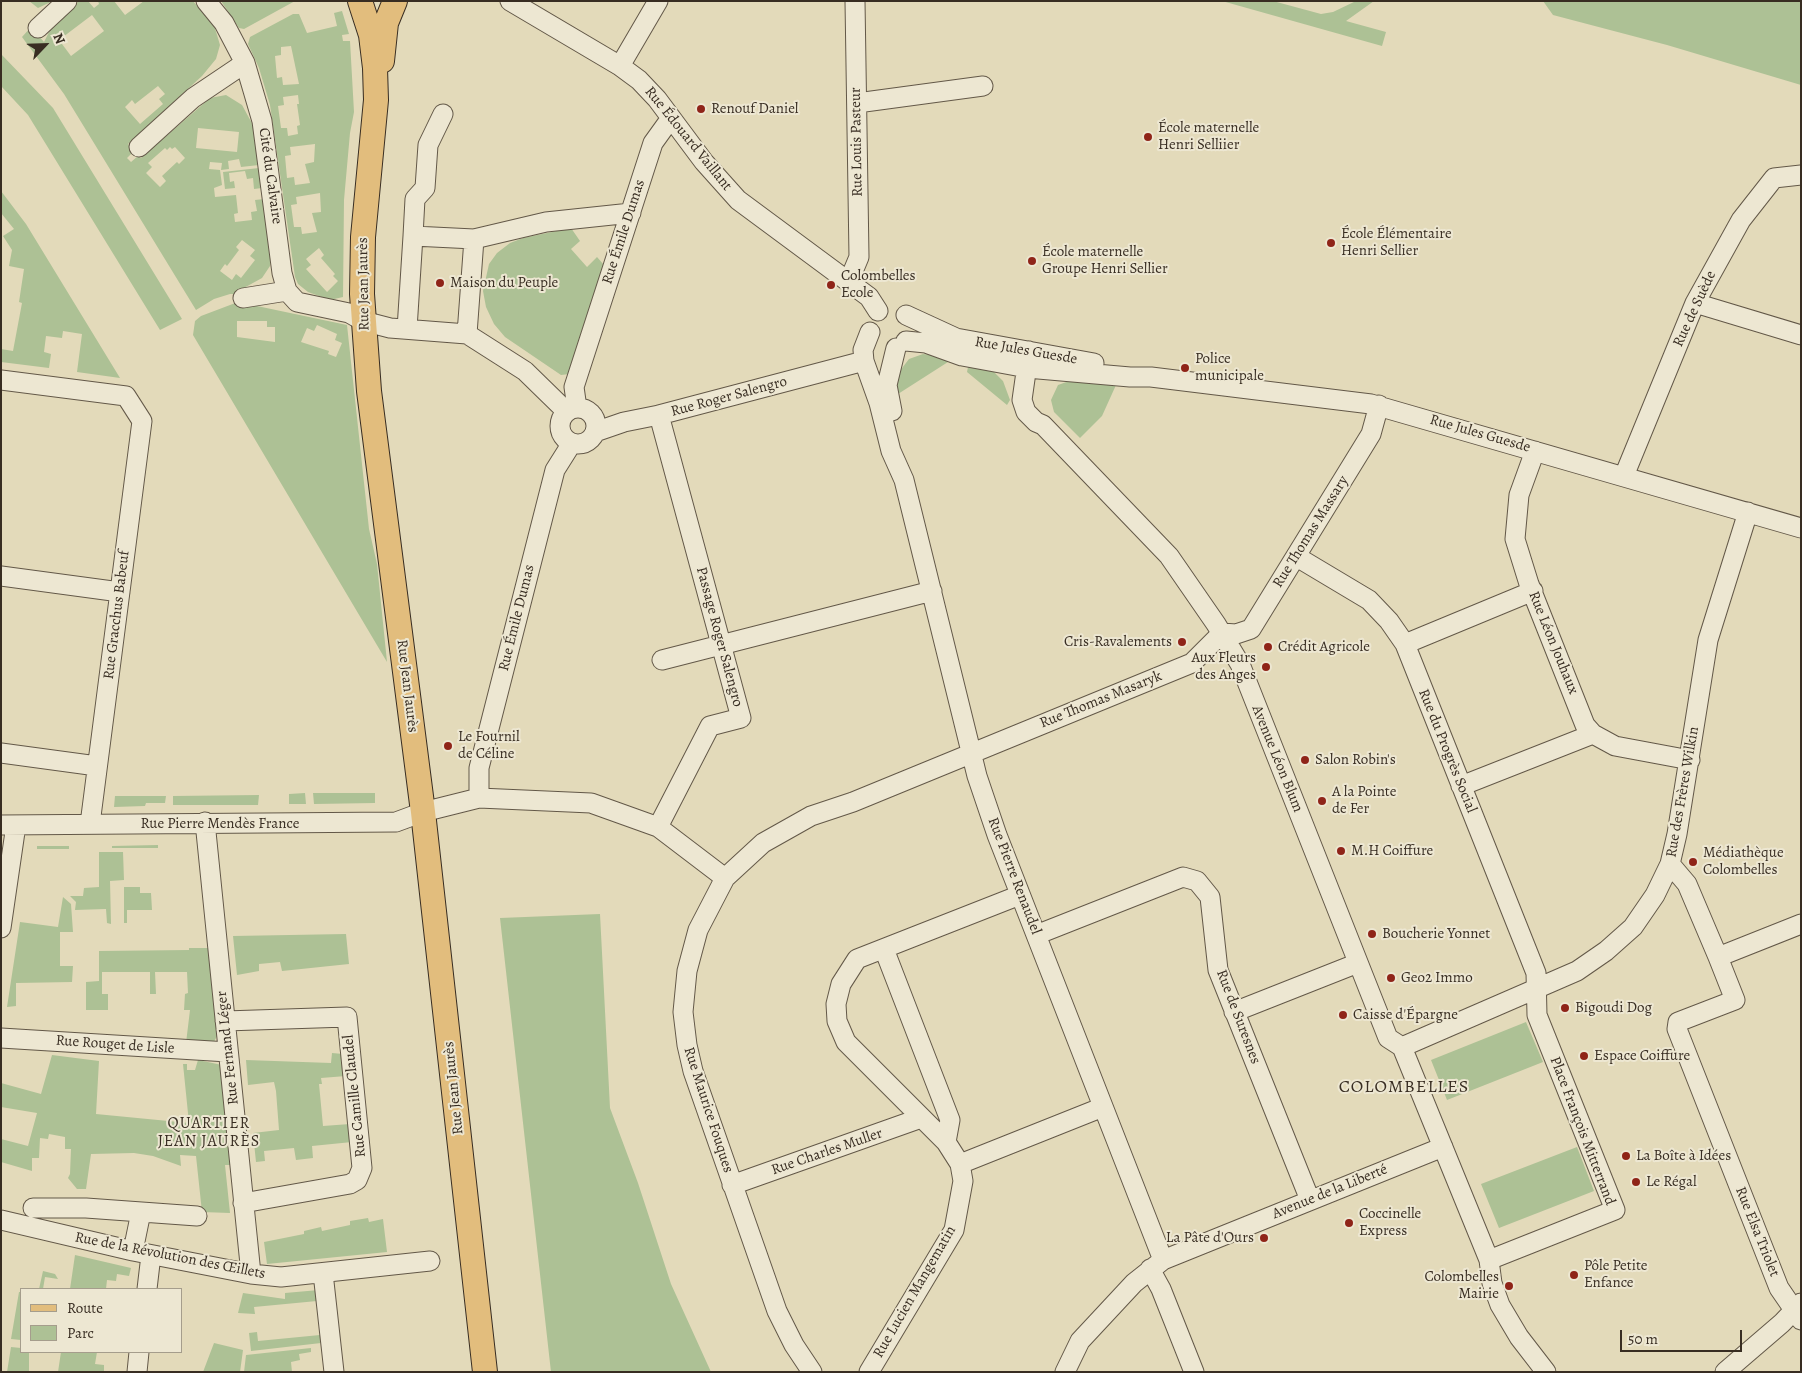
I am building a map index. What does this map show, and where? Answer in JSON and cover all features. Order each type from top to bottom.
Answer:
[{"type":"main road","name":"Rue Jean Jaurès","points":[[360,1],[370,35],[375,68],[376,100],[363,237],[363,321],[369,391],[423,812],[485,1372]]},
{"type":"main road","points":[[376,100],[386,23],[395,1]]},
{"type":"street","points":[[38,28],[67,1]]},
{"type":"street","name":"Cité du Calvaire","points":[[206,1],[224,23],[245,63],[262,120],[282,272],[287,291]]},
{"type":"street","name":"Rue Édouard Vaillant","points":[[510,1],[620,66],[639,80],[704,162],[738,200],[772,227],[848,281],[869,298],[878,311]]},
{"type":"street","points":[[620,66],[658,1]]},
{"type":"street","name":"Rue Louis Pasteur","points":[[848,281],[859,257],[855,1]]},
{"type":"street","points":[[139,147],[193,98],[245,63]]},
{"type":"street","points":[[857,103],[983,86]]},
{"type":"street","points":[[407,330],[415,198],[424,188],[428,145],[443,114]]},
{"type":"street","name":"Rue Émile Dumas","points":[[572,410],[574,386],[652,143],[671,118]]},
{"type":"street","name":"Rue de Suède","points":[[1624,476],[1695,303],[1741,220],[1774,178],[1801,175]]},
{"type":"street","points":[[413,236],[474,239],[546,222],[630,213]]},
{"type":"street","points":[[467,334],[474,239]]},
{"type":"street","points":[[243,298],[287,291],[297,302],[349,313],[363,321],[390,328],[467,334],[525,371],[572,410],[588,411],[595,421],[595,432],[586,443],[572,443],[562,435],[560,423],[572,410]]},
{"type":"street","points":[[1695,303],[1801,335]]},
{"type":"street","points":[[892,308],[906,315],[910,324],[910,333],[901,344],[888,349],[880,346],[873,340],[870,332],[871,320],[878,311],[892,308]]},
{"type":"street","name":"Rue Jules Guesde","points":[[906,315],[956,338],[1028,360]]},
{"type":"street","name":"Rue Pierre Renaudel","points":[[870,332],[863,350],[866,366],[879,403],[891,451],[904,480],[972,754],[997,835],[1104,1108],[1156,1265],[1161,1289],[1194,1372]]},
{"type":"street","name":"Rue Jules Guesde","points":[[901,344],[926,343],[962,356],[1028,360],[1128,370],[1151,377],[1379,405],[1801,528]]},
{"type":"street","name":"Rue Pierre Renaudel","points":[[901,344],[887,385],[905,462],[904,480]]},
{"type":"street","name":"Avenue Léon Blum","points":[[1028,360],[1022,400],[1026,412],[1036,422],[1043,424],[1169,556],[1222,633],[1240,664],[1388,1038],[1402,1047]]},
{"type":"street","points":[[866,366],[892,367]]},
{"type":"street","name":"Rue Roger Salengro","points":[[595,432],[624,422],[866,366]]},
{"type":"street","name":"Rue Gracchus Babeuf","points":[[1,380],[126,396],[136,408],[142,421],[90,824]]},
{"type":"street","name":"Rue Thomas Massary","points":[[1222,633],[1236,634],[1251,629],[1371,434],[1379,405]]},
{"type":"street","name":"Passage Roger Salengro","points":[[658,827],[698,744],[710,726],[741,718],[659,415]]},
{"type":"street","name":"Rue Émile Dumas","points":[[479,798],[479,768],[554,475],[572,443]]},
{"type":"street","name":"Rue Léon Jouhaux","points":[[1535,450],[1519,495],[1515,539],[1533,592],[1585,725],[1593,734]]},
{"type":"street","name":"Rue des Frères Wilkin","points":[[1402,1047],[1537,990],[1594,961],[1633,927],[1655,895],[1670,864],[1690,760],[1708,640],[1748,512]]},
{"type":"street","name":"Rue du Progrès Social","points":[[1297,557],[1369,600],[1389,621],[1405,644],[1536,973],[1537,990]]},
{"type":"street","points":[[1,576],[120,592]]},
{"type":"street","points":[[662,660],[932,591]]},
{"type":"street","points":[[1405,644],[1533,592]]},
{"type":"street","name":"Rue Thomas Masaryk","points":[[972,754],[1192,663],[1222,633]]},
{"type":"street","points":[[1461,786],[1593,734],[1616,746],[1690,760]]},
{"type":"street","points":[[1,753],[97,766]]},
{"type":"street","name":"Rue Maurice Fouques","points":[[812,1372],[794,1345],[777,1312],[693,1071],[686,1045],[683,1012],[688,971],[698,930],[725,878],[763,843],[811,816],[854,802],[972,754]]},
{"type":"street","name":"Rue Pierre Mendès France","points":[[9,825],[396,822],[423,812],[479,798],[590,803],[658,827],[725,878]]},
{"type":"street","name":"Rue Fernand Léger","points":[[205,822],[251,1274]]},
{"type":"street","points":[[1,928],[9,825]]},
{"type":"street","points":[[1670,864],[1688,884],[1718,957],[1801,924]]},
{"type":"street","name":"Rue de Suresnes","points":[[1036,935],[1182,877],[1197,881],[1210,897],[1218,970],[1310,1200]]},
{"type":"street","name":"Rue Lucien Mangematin","points":[[869,1372],[954,1230],[963,1181],[960,1164],[946,1142],[846,1042],[837,1021],[836,1004],[841,984],[857,960],[1020,895]]},
{"type":"street","points":[[884,949],[950,1120],[946,1142]]},
{"type":"street","name":"Rue Elsa Triolet","points":[[1718,957],[1735,1000],[1678,1022],[1680,1038],[1779,1288],[1798,1312]]},
{"type":"street","points":[[1234,1012],[1358,963]]},
{"type":"street","name":"Place François Mitterrand","points":[[1488,1260],[1615,1210],[1537,1015],[1537,990]]},
{"type":"street","name":"Rue Camille Claudel","points":[[225,1021],[347,1017],[361,1159],[360,1175],[350,1184],[243,1203]]},
{"type":"street","name":"Rue Rouget de Lisle","points":[[1,1038],[228,1052]]},
{"type":"street","points":[[1402,1047],[1488,1260],[1492,1282],[1500,1305],[1519,1337],[1546,1372]]},
{"type":"street","points":[[960,1164],[1104,1108]]},
{"type":"street","name":"Rue Charles Muller","points":[[732,1185],[921,1118]]},
{"type":"street","name":"Avenue de la Liberté","points":[[1065,1372],[1080,1341],[1156,1265],[1310,1200],[1443,1148]]},
{"type":"street","points":[[33,1208],[76,1208],[197,1216]]},
{"type":"street","points":[[71,1237],[76,1208]]},
{"type":"street","points":[[133,1251],[141,1212]]},
{"type":"street","name":"Rue de la Révolution des Œillets","points":[[1,1220],[151,1255],[251,1274],[281,1277],[430,1261]]},
{"type":"street","points":[[147,1288],[151,1255]]},
{"type":"street","points":[[323,1273],[334,1372]]},
{"type":"street","points":[[1725,1372],[1798,1312]]},
{"type":"street","points":[[137,1372],[139,1353]]},
{"type":"green space","points":[[29,1],[53,1],[38,8]]},
{"type":"green space","points":[[79,1],[88,1],[94,8],[99,4],[98,1],[114,1],[125,15],[144,1],[193,1],[214,25],[220,45],[216,59],[202,76],[128,144],[134,151],[127,158],[131,162],[138,156],[141,158],[210,98],[226,95],[242,105],[254,127],[259,165],[241,167],[239,159],[228,161],[229,169],[221,170],[222,163],[210,162],[209,169],[220,170],[222,185],[214,188],[215,197],[236,195],[238,213],[234,214],[235,222],[252,220],[251,212],[257,211],[255,200],[264,199],[271,256],[270,266],[262,278],[242,289],[239,294],[230,294],[214,299],[196,310],[64,94],[22,37],[31,27],[44,42],[51,28]],"holes":[[[92,15],[104,31],[71,56],[59,40]],[[158,86],[165,94],[159,99],[163,104],[140,124],[125,107],[132,100],[135,104]],[[198,128],[239,132],[237,152],[196,148]],[[170,147],[172,149],[175,147],[185,158],[179,164],[177,162],[162,176],[166,181],[160,187],[146,173],[152,167],[148,163],[165,148],[167,150]],[[242,240],[255,250],[250,256],[255,260],[241,278],[236,274],[232,280],[220,271],[225,264],[227,266],[239,250],[236,247]]]},
{"type":"green space","points":[[221,1],[295,1],[244,29],[239,28]]},
{"type":"green space","points":[[1222,1],[1273,1],[1321,14],[1333,12],[1356,1],[1374,1],[1346,21],[1386,32],[1382,46]]},
{"type":"green space","points":[[1543,1],[1801,1],[1801,85],[1667,45],[1553,15]]},
{"type":"green space","points":[[342,11],[349,34],[342,35],[343,41],[350,41],[354,112],[350,133],[344,200],[343,297],[330,300],[308,292],[298,284],[295,277],[270,105],[259,68],[248,44],[250,37],[293,14],[299,14],[307,33],[337,26],[334,13]],"holes":[[[291,46],[299,84],[283,85],[282,77],[277,78],[275,56],[281,55],[281,47]],[[298,95],[299,104],[297,104],[300,125],[297,126],[298,134],[288,136],[287,128],[281,128],[278,106],[284,105],[283,97]],[[315,144],[314,162],[305,164],[310,183],[295,185],[294,177],[287,178],[285,156],[291,155],[290,147]],[[320,193],[321,212],[312,213],[317,232],[302,234],[301,227],[294,227],[291,205],[297,204],[296,197]],[[319,248],[324,255],[321,258],[335,274],[333,276],[338,281],[327,292],[306,269],[311,265],[306,259]]]},
{"type":"green space","points":[[1,54],[53,108],[182,319],[160,330],[28,115],[1,86]]},
{"type":"green space","points":[[259,168],[262,188],[254,189],[253,178],[247,179],[245,171],[229,173],[230,182],[234,181],[235,188],[225,189],[223,172]]},
{"type":"green space","points":[[1,191],[26,224],[120,378],[77,372],[82,334],[63,331],[62,338],[46,336],[44,352],[51,354],[49,368],[1,362],[1,349],[13,351],[22,303],[19,302],[24,269],[9,266],[12,250],[3,236],[14,229],[1,213]]},
{"type":"green space","points":[[571,228],[580,241],[571,249],[587,267],[597,257],[604,265],[570,374],[561,375],[505,337],[494,324],[486,307],[483,291],[489,264],[497,253],[510,243],[523,238]]},
{"type":"green space","points":[[238,302],[347,325],[369,529],[377,564],[387,662],[193,335],[195,321],[201,316]],"holes":[[[237,321],[267,321],[267,327],[275,327],[275,342],[237,337]],[[317,325],[337,334],[335,340],[342,343],[336,357],[328,354],[329,351],[301,342],[307,328],[314,331]]]},
{"type":"green space","points":[[923,354],[938,356],[948,362],[898,394],[895,392],[899,372],[909,359]]},
{"type":"green space","points":[[973,365],[993,371],[1003,381],[1010,400],[1007,405],[967,372],[968,367]]},
{"type":"green space","points":[[1072,380],[1116,385],[1102,416],[1080,438],[1054,412],[1051,400],[1058,385]]},
{"type":"green space","points":[[305,793],[306,804],[289,804],[289,794]]},
{"type":"green space","points":[[313,793],[375,793],[375,803],[314,804]]},
{"type":"green space","points":[[259,795],[258,805],[173,805],[173,796]]},
{"type":"green space","points":[[115,796],[166,796],[165,803],[114,807]]},
{"type":"green space","points":[[158,845],[158,848],[112,848],[112,846]]},
{"type":"green space","points":[[37,846],[69,846],[69,849],[37,849]]},
{"type":"green space","points":[[99,852],[123,852],[124,880],[110,881],[111,924],[107,923],[106,909],[75,910],[76,902],[70,896],[83,896],[84,888],[99,887]]},
{"type":"green space","points":[[124,887],[140,887],[140,893],[151,893],[152,910],[127,910],[127,923],[124,923]]},
{"type":"green space","points":[[63,897],[71,904],[73,932],[60,932],[60,966],[73,966],[72,982],[16,983],[16,1006],[7,1007],[20,922],[58,927]]},
{"type":"green space","points":[[600,914],[610,1108],[638,1183],[671,1284],[711,1372],[551,1372],[500,918]]},
{"type":"green space","points":[[346,934],[349,964],[282,971],[280,962],[259,964],[259,971],[237,975],[233,936]]},
{"type":"green space","points":[[189,948],[209,948],[219,1032],[214,1042],[186,1043],[190,1010],[184,1010],[185,994],[188,993],[187,972],[155,972],[156,994],[150,994],[150,972],[102,972],[102,994],[108,994],[108,1010],[86,1010],[86,982],[99,981],[99,951],[189,950]]},
{"type":"green space","points":[[1526,1022],[1543,1062],[1447,1100],[1431,1060]]},
{"type":"green space","points":[[332,1053],[343,1054],[346,1076],[321,1078],[322,1084],[319,1084],[323,1126],[350,1124],[352,1142],[312,1146],[313,1158],[296,1160],[294,1148],[264,1151],[265,1161],[256,1162],[253,1133],[279,1130],[276,1091],[274,1082],[248,1085],[246,1060],[331,1063]]},
{"type":"green space","points":[[52,1055],[99,1061],[96,1114],[189,1123],[183,1064],[187,1064],[187,1070],[195,1070],[198,1060],[222,1065],[232,1165],[225,1165],[230,1213],[202,1212],[196,1156],[180,1155],[181,1166],[153,1156],[134,1153],[91,1154],[86,1189],[77,1189],[68,1178],[70,1174],[71,1149],[65,1149],[65,1137],[49,1134],[48,1139],[40,1138],[39,1158],[32,1158],[32,1171],[1,1162],[1,1139],[28,1146],[37,1113],[1,1107],[1,1083],[41,1094]]},
{"type":"green space","points":[[1577,1147],[1594,1191],[1499,1228],[1481,1184]]},
{"type":"green space","points":[[368,1218],[369,1222],[383,1219],[387,1252],[267,1264],[264,1242],[304,1234],[304,1231],[321,1227],[322,1231],[350,1225],[350,1221]]},
{"type":"green space","points":[[75,1255],[131,1268],[129,1276],[117,1274],[116,1281],[107,1280],[106,1288],[70,1288]]},
{"type":"green space","points":[[43,1271],[55,1274],[58,1279],[45,1277],[43,1288],[39,1288]]},
{"type":"green space","points":[[319,1290],[317,1301],[254,1307],[255,1314],[238,1313],[243,1293],[285,1299],[285,1293]]},
{"type":"green space","points":[[19,1292],[20,1292],[20,1340],[11,1339]]},
{"type":"green space","points":[[257,1332],[258,1341],[320,1335],[321,1343],[251,1351],[249,1333]]},
{"type":"green space","points":[[214,1343],[243,1350],[240,1372],[203,1372]]},
{"type":"green space","points":[[11,1347],[20,1348],[20,1353],[29,1353],[29,1372],[7,1372]]},
{"type":"green space","points":[[311,1348],[311,1352],[299,1354],[300,1360],[291,1362],[292,1372],[244,1372],[246,1355]]},
{"type":"green space","points":[[61,1353],[97,1353],[95,1364],[104,1365],[104,1372],[58,1372]]},
{"type":"place","name":"Renouf Daniel","points":[[701,109]]},
{"type":"place","name":"École maternelle Henri Selliier","points":[[1148,137]]},
{"type":"place","name":"École Élémentaire Henri Sellier","points":[[1331,243]]},
{"type":"place","name":"École maternelle Groupe Henri Sellier","points":[[1032,261]]},
{"type":"place","name":"Maison du Peuple","points":[[440,283]]},
{"type":"place","name":"Colombelles Ecole","points":[[831,285]]},
{"type":"place","name":"Police municipale","points":[[1185,368]]},
{"type":"place","name":"Cris-Ravalements","points":[[1182,642]]},
{"type":"place","name":"Crédit Agricole","points":[[1268,647]]},
{"type":"place","name":"Aux Fleurs des Anges","points":[[1266,667]]},
{"type":"place","name":"Le Fournil de Céline","points":[[448,746]]},
{"type":"place","name":"Salon Robin's","points":[[1305,760]]},
{"type":"place","name":"A la Pointe de Fer","points":[[1322,801]]},
{"type":"place","name":"M.H Coiffure","points":[[1341,851]]},
{"type":"place","name":"Médiathèque Colombelles","points":[[1693,862]]},
{"type":"place","name":"Boucherie Yonnet","points":[[1372,934]]},
{"type":"place","name":"Geo2 Immo","points":[[1391,978]]},
{"type":"place","name":"Bigoudi Dog","points":[[1565,1008]]},
{"type":"place","name":"Caisse d'Épargne","points":[[1343,1015]]},
{"type":"place","name":"Espace Coiffure","points":[[1584,1056]]},
{"type":"place","name":"La Boîte à Idées","points":[[1626,1156]]},
{"type":"place","name":"Le Régal","points":[[1636,1182]]},
{"type":"place","name":"Coccinelle Express","points":[[1349,1223]]},
{"type":"place","name":"La Pâte d'Ours","points":[[1264,1238]]},
{"type":"place","name":"Pôle Petite Enfance","points":[[1574,1275]]},
{"type":"place","name":"Colombelles Mairie","points":[[1509,1286]]},
{"type":"district","name":"COLOMBELLES","points":[[1404,1088]]},
{"type":"district","name":"QUARTIER JEAN JAURÈS","points":[[209,1133]]}]
